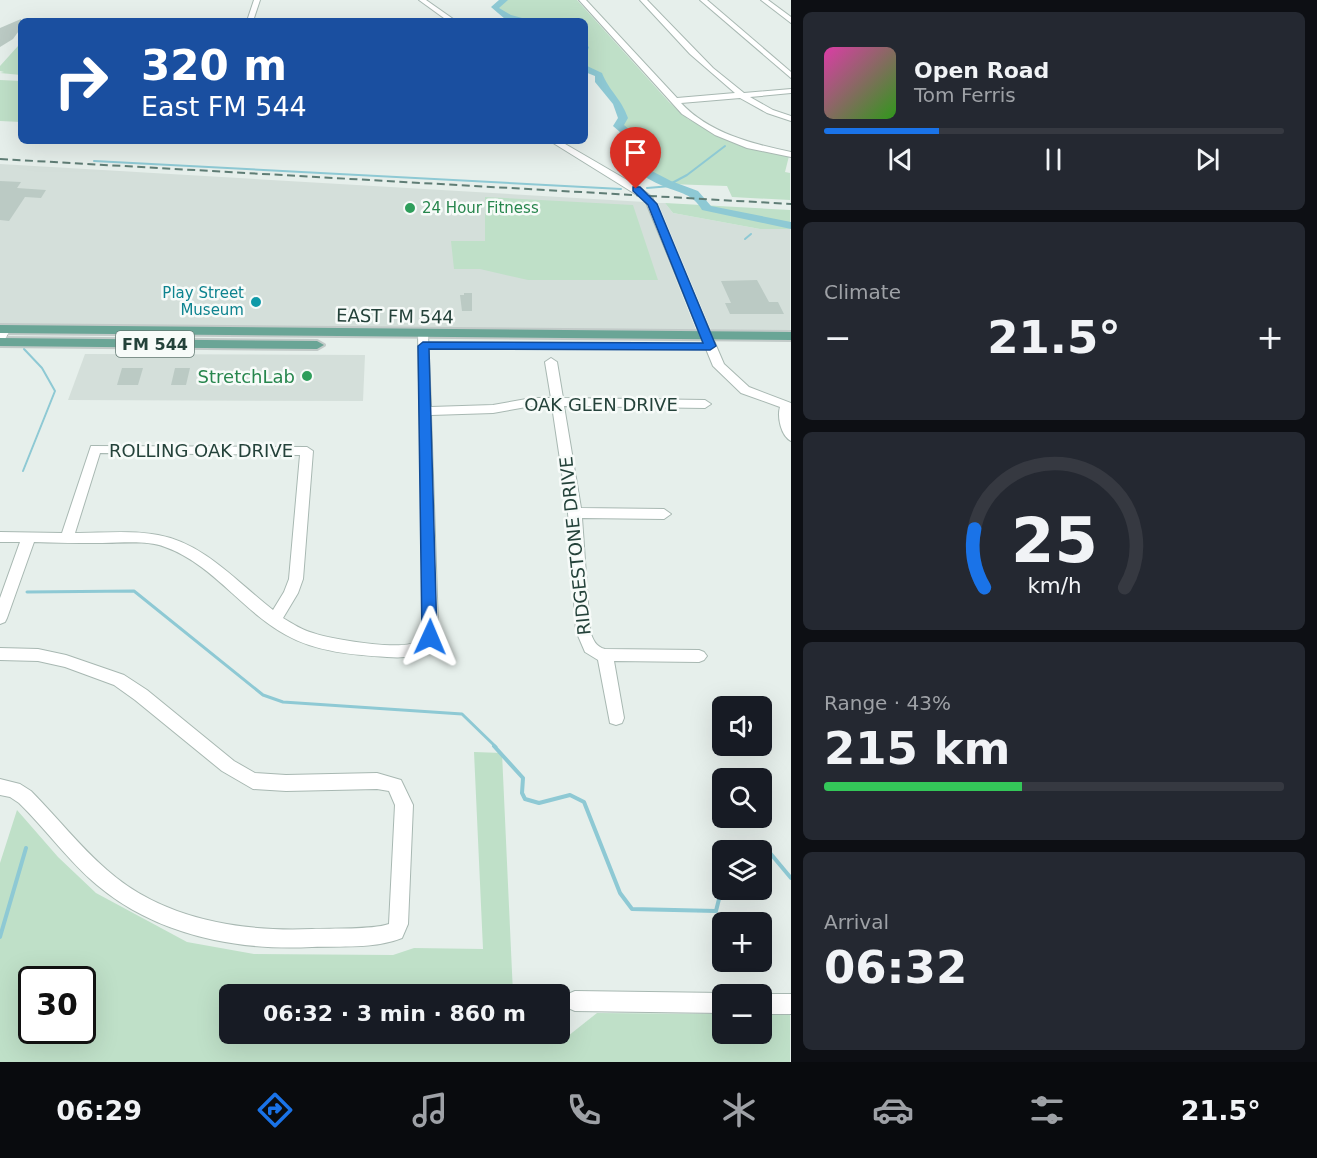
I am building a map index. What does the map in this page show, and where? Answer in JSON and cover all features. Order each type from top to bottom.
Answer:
[{"type":"main road","name":"EAST FM 544","points":[[1,335],[271,333],[423,340]]},
{"type":"main road","points":[[164,344],[167,338],[249,338],[271,333]]},
{"type":"main road","name":"EAST FM 544","points":[[1,335],[164,344],[423,340],[708,341],[790,336]]},
{"type":"main road","name":"EAST FM 544","points":[[708,341],[790,347]]},
{"type":"street","points":[[251,18],[257,0]]},
{"type":"street","points":[[422,0],[449,18]]},
{"type":"street","points":[[582,0],[673,101],[699,123],[750,146],[790,155]]},
{"type":"street","points":[[643,0],[738,95],[768,113],[790,119]]},
{"type":"street","points":[[703,0],[790,76]]},
{"type":"street","points":[[764,0],[790,21]]},
{"type":"street","points":[[673,101],[790,91]]},
{"type":"street","points":[[559,144],[641,192],[651,202],[719,366],[737,384],[757,396],[788,406],[784,415],[790,437]]},
{"type":"street","points":[[0,537],[137,538],[164,541],[185,550],[274,619],[301,635],[342,647],[394,651],[419,648],[425,645],[430,637],[431,626],[423,340]]},
{"type":"street","name":"RIDGESTONE DRIVE","points":[[551,362],[575,513],[583,631],[590,648],[598,654],[605,655],[616,718]]},
{"type":"street","name":"OAK GLEN DRIVE","points":[[425,411],[466,411],[532,402],[705,404]]},
{"type":"street","name":"ROLLING OAK DRIVE","points":[[67,538],[95,449],[307,451],[296,579],[291,593],[274,619]]},
{"type":"street","points":[[575,513],[664,514]]},
{"type":"street","points":[[0,618],[29,537]]},
{"type":"street","points":[[0,654],[38,656],[66,661],[119,680],[141,695],[228,766],[253,781],[377,782],[395,785],[404,805],[401,915],[395,931],[383,935],[256,938],[225,934],[195,925],[138,902],[114,887],[25,797],[14,790],[0,786]]},
{"type":"street","points":[[605,655],[699,656]]},
{"type":"street","points":[[576,1001],[712,1003]]},
{"type":"street","points":[[772,1004],[790,1004]]},
{"type":"shaded area","points":[[0,164],[645,202],[696,330],[0,325]]},
{"type":"shaded area","points":[[658,203],[665,203],[673,213],[760,229],[790,229],[790,330],[711,330]]},
{"type":"shaded area","points":[[85,354],[365,355],[363,401],[68,400]]},
{"type":"green space","points":[[504,0],[577,0],[669,102],[688,119],[717,134],[789,156],[785,172],[790,173],[790,200],[732,197],[727,186],[669,184],[632,162],[617,145],[626,131],[618,126],[623,118],[618,103],[600,82],[599,75],[588,70],[588,18],[514,18],[495,7]]},
{"type":"green space","points":[[18,46],[18,75],[0,73],[4,72],[0,71],[0,66]]},
{"type":"green space","points":[[0,80],[18,81],[18,122],[0,121]]},
{"type":"green space","points":[[485,197],[633,205],[658,280],[528,280],[480,269],[454,269],[451,241],[485,241]]},
{"type":"green space","points":[[665,203],[790,210],[790,229],[760,229],[673,213]]},
{"type":"green space","points":[[474,752],[502,753],[513,984],[219,984],[219,1044],[570,1044],[570,1034],[597,1013],[712,1014],[712,1044],[772,1044],[772,1014],[790,1014],[790,1062],[0,1062],[0,863],[17,810],[58,857],[96,893],[187,942],[254,954],[393,955],[414,948],[483,949]]},
{"type":"building","points":[[18,20],[18,32],[13,39],[0,47],[0,28]]},
{"type":"building","points":[[0,181],[21,182],[17,188],[46,190],[41,198],[25,197],[9,221],[0,220]]},
{"type":"building","points":[[757,280],[769,302],[778,302],[784,314],[730,314],[725,303],[731,303],[721,281]]},
{"type":"building","points":[[472,293],[472,311],[462,311],[460,295]]},
{"type":"building","points":[[122,368],[143,368],[138,385],[117,385]]},
{"type":"building","points":[[175,368],[190,368],[186,385],[171,385]]},
{"type":"waterway","points":[[504,0],[495,7],[496,9],[513,18]]},
{"type":"waterway","points":[[588,70],[599,75],[600,82],[618,103],[623,118],[618,126],[626,131],[617,145],[636,166],[667,184],[694,194],[699,197],[706,208],[791,226]]},
{"type":"waterway","points":[[647,188],[671,186],[672,183],[687,175],[725,146]]},
{"type":"waterway","points":[[94,161],[621,189]]},
{"type":"waterway","points":[[745,239],[751,234]]},
{"type":"waterway","points":[[23,471],[55,391],[42,368],[24,349]]},
{"type":"waterway","points":[[27,592],[134,591],[263,695],[283,702],[462,714],[496,747]]},
{"type":"waterway","points":[[494,746],[523,778],[522,793],[525,799],[539,803],[570,795],[584,802],[620,893],[632,909],[716,911],[719,900]]},
{"type":"waterway","points":[[0,937],[26,848]]},
{"type":"waterway","points":[[772,855],[791,878]]},
{"type":"railway","points":[[0,159],[791,204]]},
{"type":"place","name":"24 Hour Fitness","points":[[410,208]]},
{"type":"place","name":"Play Street Museum","points":[[256,302]]},
{"type":"place","name":"StretchLab","points":[[307,376]]},
{"type":"route","points":[[430,637],[423,346],[710,346],[652,204],[636,189]]}]
